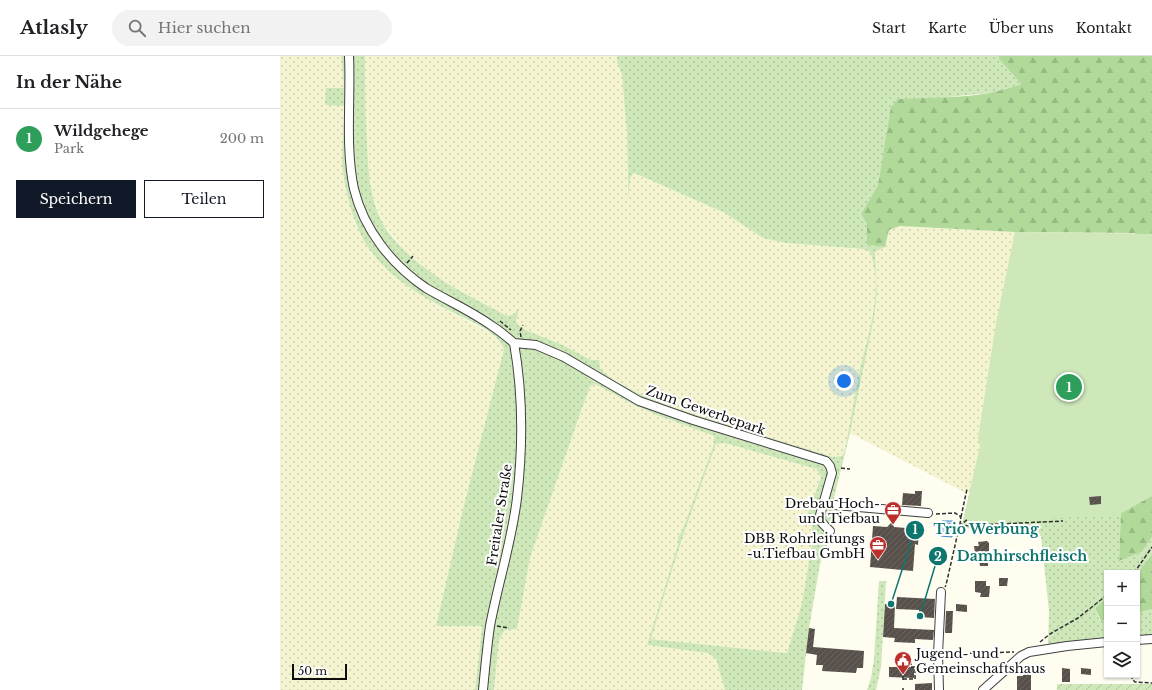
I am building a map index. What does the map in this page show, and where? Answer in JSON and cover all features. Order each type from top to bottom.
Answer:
[{"type":"street","points":[[349,56],[350,159],[354,189],[360,206],[375,237],[402,270],[426,288],[492,325],[514,343]]},
{"type":"street","name":"Zum Gewerbepark","points":[[514,343],[536,345],[564,357],[639,401],[693,420],[826,461],[830,466],[832,473],[820,515],[822,523],[830,530]]},
{"type":"street","name":"Freitaler Straße","points":[[483,690],[491,626],[517,499],[521,427],[518,376],[514,343]]},
{"type":"street","points":[[823,504],[928,513]]},
{"type":"street","points":[[939,690],[938,654],[941,592]]},
{"type":"street","points":[[1140,640],[1152,639]]},
{"type":"street","points":[[983,690],[1021,656],[1029,652],[1104,642]]},
{"type":"path","points":[[496,319],[512,330]]},
{"type":"path","points":[[520,331],[522,326]]},
{"type":"path","points":[[841,468],[850,469]]},
{"type":"path","points":[[941,592],[946,585],[967,489]]},
{"type":"path","points":[[928,513],[955,513],[960,516],[960,519]]},
{"type":"path","points":[[959,526],[968,519]]},
{"type":"path","points":[[959,526],[1063,521]]},
{"type":"path","points":[[1136,570],[1152,547]]},
{"type":"path","points":[[1029,652],[1050,634],[1078,618],[1104,597]]},
{"type":"path","points":[[503,627],[509,628]]},
{"type":"path","points":[[938,654],[1014,652]]},
{"type":"path","points":[[903,675],[903,680],[915,679],[915,666],[906,664]]},
{"type":"path","points":[[1132,678],[1135,682],[1152,683]]},
{"type":"green space","points":[[280,56],[341,56],[344,88],[325,105],[345,105],[342,164],[346,191],[355,224],[372,254],[434,303],[490,333],[501,343],[504,349],[463,509],[436,626],[482,625],[475,690],[280,690]]},
{"type":"green space","points":[[341,56],[365,56],[365,111],[368,164],[372,194],[378,213],[386,229],[402,248],[437,277],[507,316],[514,314],[519,308],[516,321],[519,326],[563,345],[591,360],[599,360],[600,368],[611,379],[642,395],[677,409],[833,457],[842,456],[845,449],[859,374],[873,313],[876,281],[870,252],[863,249],[786,243],[763,238],[725,213],[634,173],[630,178],[628,199],[627,135],[622,75],[617,62],[617,56],[999,56],[999,59],[1021,84],[1007,90],[948,97],[884,151],[878,185],[861,214],[867,224],[867,245],[885,247],[875,252],[877,293],[874,318],[850,433],[833,502],[826,551],[824,551],[820,564],[809,628],[802,690],[725,690],[716,659],[708,653],[647,645],[678,544],[678,537],[682,531],[714,444],[714,436],[659,416],[632,404],[595,384],[590,387],[581,411],[530,558],[517,629],[505,630],[499,641],[494,690],[475,690],[482,626],[436,626],[463,509],[504,349],[496,337],[490,332],[433,302],[401,281],[381,264],[367,245],[356,223],[348,198],[343,174],[342,156],[345,106],[325,105],[326,88],[344,88]],"holes":[[[724,443],[816,469],[821,477],[807,515],[812,527],[812,543],[802,603],[787,653],[651,639],[698,492],[716,444]]]},
{"type":"green space","points":[[365,56],[617,56],[617,62],[622,74],[627,135],[627,196],[630,178],[633,173],[725,213],[786,243],[863,249],[870,252],[875,263],[876,292],[845,449],[842,456],[833,457],[805,449],[677,409],[642,395],[611,379],[599,365],[591,360],[563,345],[519,326],[516,321],[518,310],[514,314],[507,316],[457,289],[428,271],[403,249],[382,222],[372,193],[368,168],[365,108]]},
{"type":"green space","points":[[999,56],[1152,56],[1152,537],[1142,552],[1119,561],[1124,429],[1135,233],[1015,232],[900,226],[889,230],[885,247],[867,245],[867,224],[861,214],[878,185],[891,107],[898,99],[976,95],[1006,89],[1021,84],[999,59]]},
{"type":"green space","points":[[900,226],[1015,232],[1135,233],[996,324],[978,436],[980,446],[969,493],[964,492],[850,433],[874,318],[877,293],[875,252],[885,247],[889,230]]},
{"type":"green space","points":[[1015,232],[1152,234],[1152,496],[1120,514],[966,524],[963,521],[980,446],[978,437],[996,323]]},
{"type":"green space","points":[[595,384],[632,404],[659,416],[714,436],[714,444],[682,531],[678,537],[678,544],[647,645],[708,653],[716,659],[725,690],[494,690],[499,641],[505,630],[517,629],[530,558],[581,411],[590,387]]},
{"type":"green space","points":[[1124,429],[1119,561],[1142,552],[1152,537],[1152,554],[1140,570],[1104,570],[1104,600],[1095,608],[1100,621],[1104,620],[1104,639],[1048,645],[1049,611],[1041,536],[1024,536],[1023,524],[961,529],[980,446],[978,437]]},
{"type":"green space","points":[[723,443],[816,469],[821,476],[807,515],[812,527],[812,543],[802,603],[787,653],[650,639],[706,468],[716,444]]},
{"type":"green space","points":[[1152,554],[1152,609],[1140,612],[1140,606],[1140,570]]},
{"type":"green space","points":[[879,581],[886,581],[881,667],[876,690],[867,690],[871,678],[874,659]]},
{"type":"green space","points":[[1104,600],[1104,620],[1101,621],[1095,608]]},
{"type":"green space","points":[[1152,609],[1152,637],[1140,637],[1140,612]]},
{"type":"green space","points":[[1057,684],[1152,684],[1152,690],[1057,690]]},
{"type":"water","points":[[942,521],[954,521],[952,537],[941,536]]},
{"type":"building","points":[[915,491],[922,491],[921,506],[902,505],[903,493],[915,494]]},
{"type":"building","points":[[1101,496],[1101,504],[1090,505],[1089,497]]},
{"type":"building","points":[[892,522],[894,527],[919,529],[918,545],[915,544],[913,571],[870,567],[873,526],[887,527]]},
{"type":"building","points":[[987,541],[989,543],[988,566],[980,566],[979,557],[975,553],[974,546],[979,546],[978,542]]},
{"type":"building","points":[[999,578],[1008,578],[1007,586],[999,586]]},
{"type":"building","points":[[975,581],[986,581],[986,586],[990,586],[989,597],[980,597],[981,593],[975,592]]},
{"type":"building","points":[[897,597],[935,599],[934,618],[919,616],[919,610],[896,609]]},
{"type":"building","points":[[885,604],[895,604],[894,628],[934,630],[933,640],[915,639],[915,643],[894,642],[895,638],[883,637]]},
{"type":"building","points":[[956,604],[967,605],[967,612],[956,611]]},
{"type":"building","points":[[946,611],[953,611],[952,633],[945,633]]},
{"type":"building","points":[[809,628],[815,629],[813,647],[864,651],[863,668],[857,668],[856,673],[822,671],[823,665],[816,665],[817,655],[806,653]]},
{"type":"building","points":[[889,667],[914,667],[914,678],[889,677]]},
{"type":"building","points":[[1023,667],[1031,667],[1031,690],[1017,690],[1017,676],[1023,676]]},
{"type":"building","points":[[1062,668],[1070,669],[1070,682],[1062,682]]},
{"type":"building","points":[[1081,668],[1091,669],[1091,675],[1081,674]]},
{"type":"building","points":[[932,683],[932,690],[915,690],[915,684]]},
{"type":"place","name":"Wildgehege","points":[[1069,387]]},
{"type":"place","name":"Drebau Hoch- und Tiefbau","points":[[893,525]]},
{"type":"place","name":"DBB Rohrleitungs -u.Tiefbau GmbH","points":[[878,560]]},
{"type":"place","name":"Trio Werbung","points":[[891,604]]},
{"type":"place","name":"Damhirschfleisch","points":[[920,616]]},
{"type":"place","name":"Jugend- und Gemeinschaftshaus","points":[[903,675]]}]
